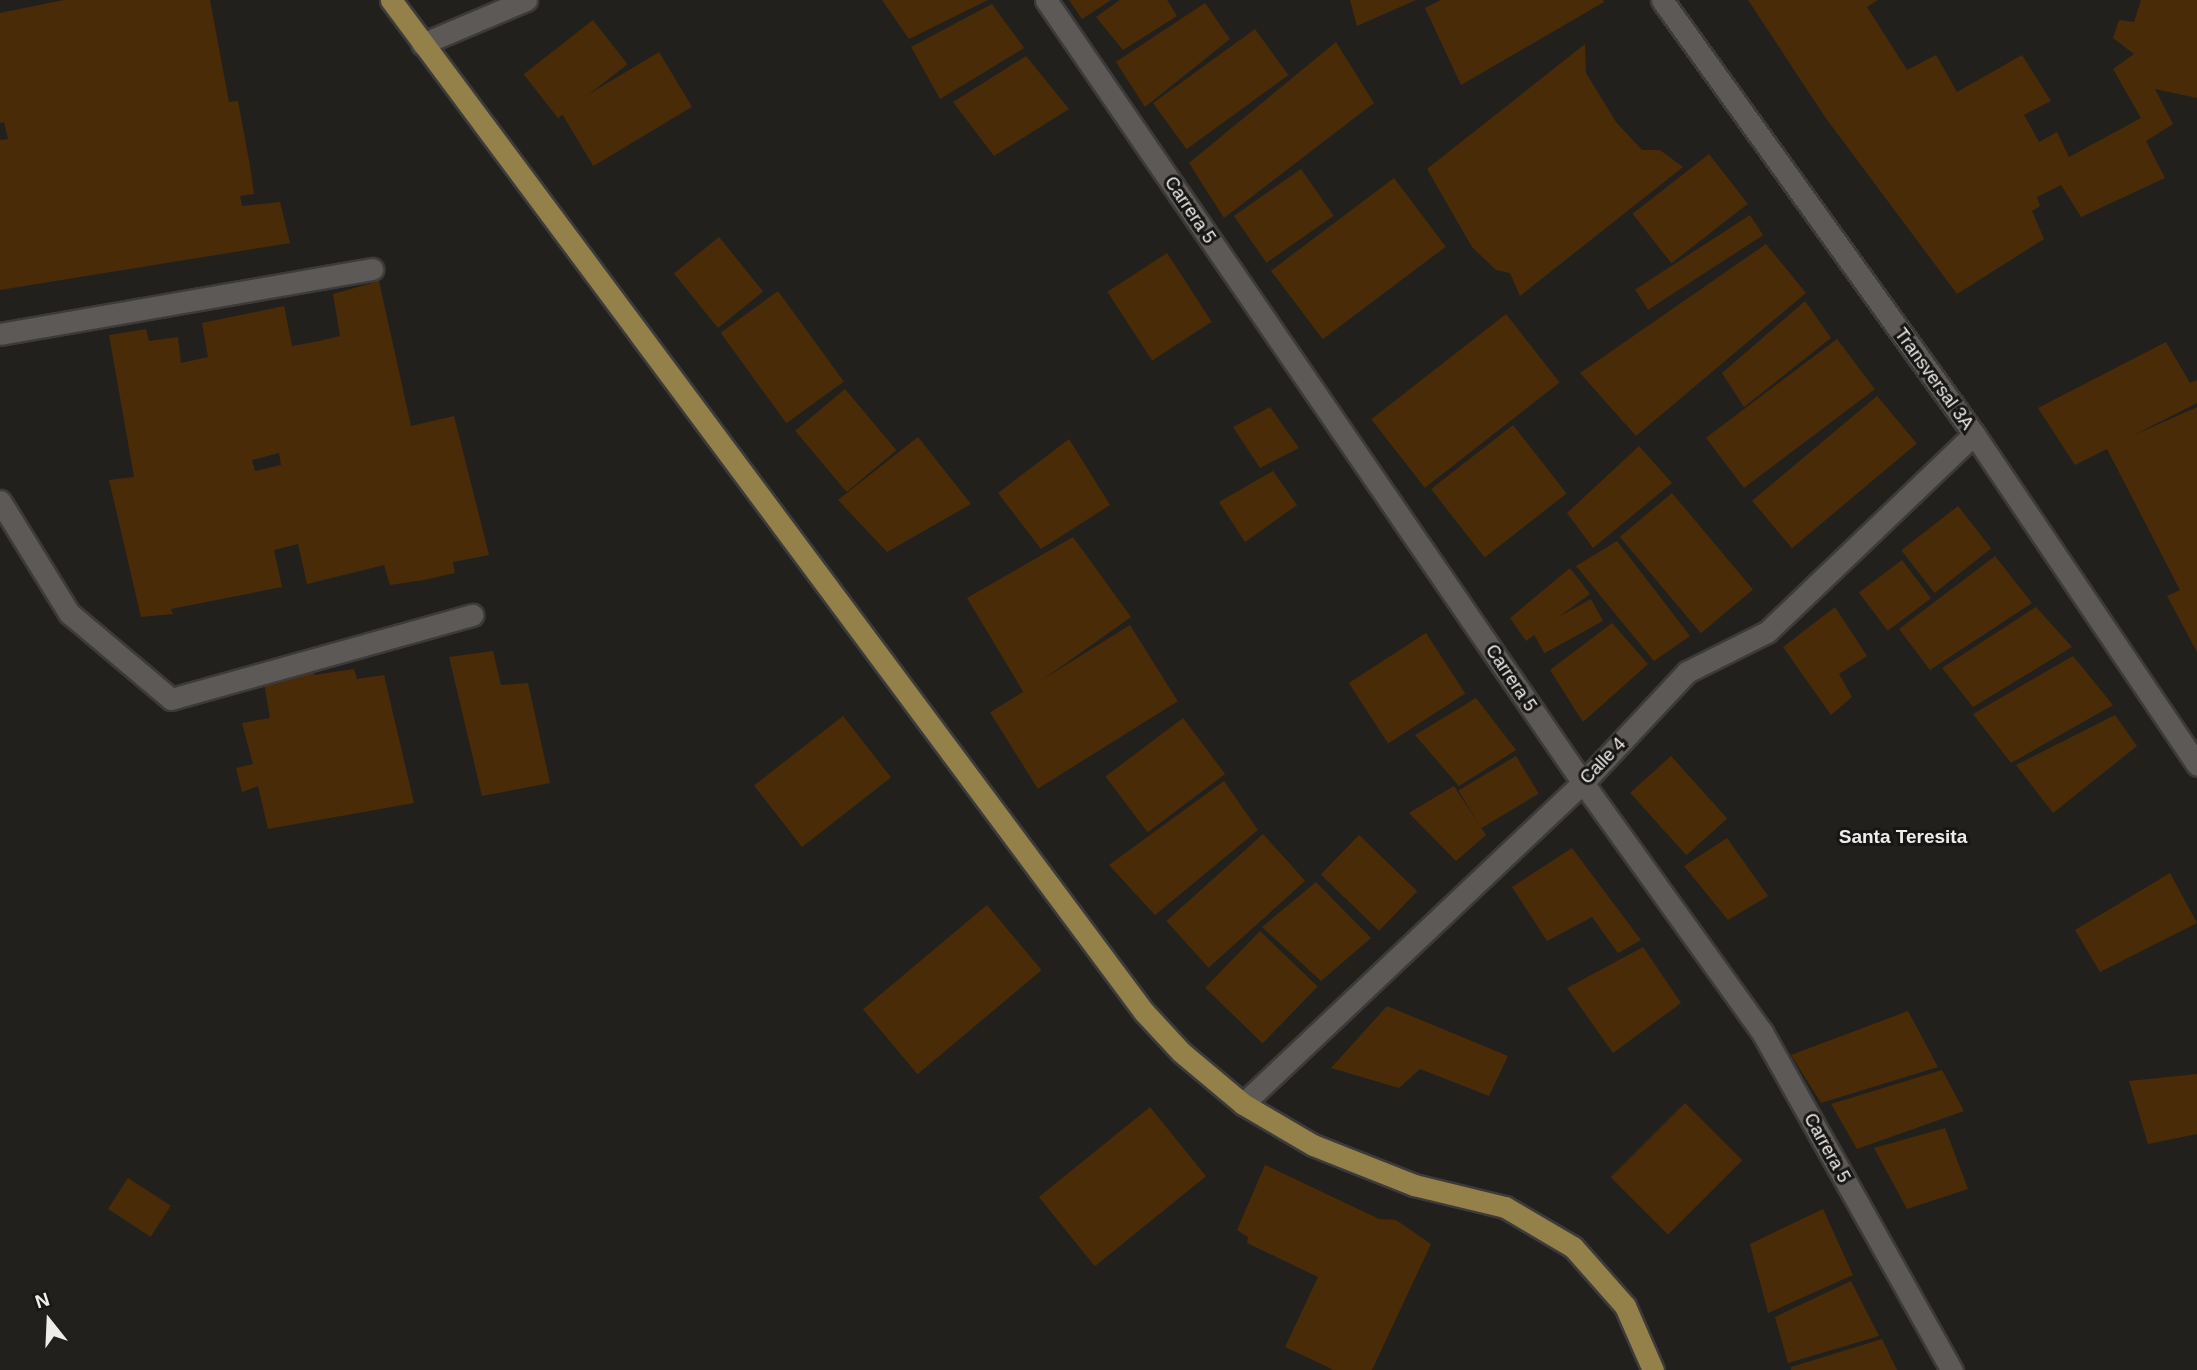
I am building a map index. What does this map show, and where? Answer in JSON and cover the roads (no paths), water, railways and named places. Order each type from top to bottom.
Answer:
[{"type":"main road","points":[[391,0],[1144,1012],[1181,1052],[1243,1104],[1313,1145],[1363,1167],[1504,1207],[1540,1224],[1601,1275],[1625,1306],[1653,1370]]},
{"type":"street","points":[[422,44],[526,0]]},
{"type":"street","name":"Carrera 5","points":[[1046,0],[1583,783],[1762,1032],[1952,1370]]},
{"type":"street","name":"Transversal 3A","points":[[1662,0],[1974,434],[2197,765]]},
{"type":"street","points":[[0,334],[372,269]]},
{"type":"street","name":"Calle 4","points":[[1243,1104],[1583,783],[1687,672],[1767,632],[1974,434]]},
{"type":"street","points":[[0,500],[69,613],[171,699],[472,615]]},
{"type":"district","name":"Santa Teresita","points":[[1903,837]]}]
